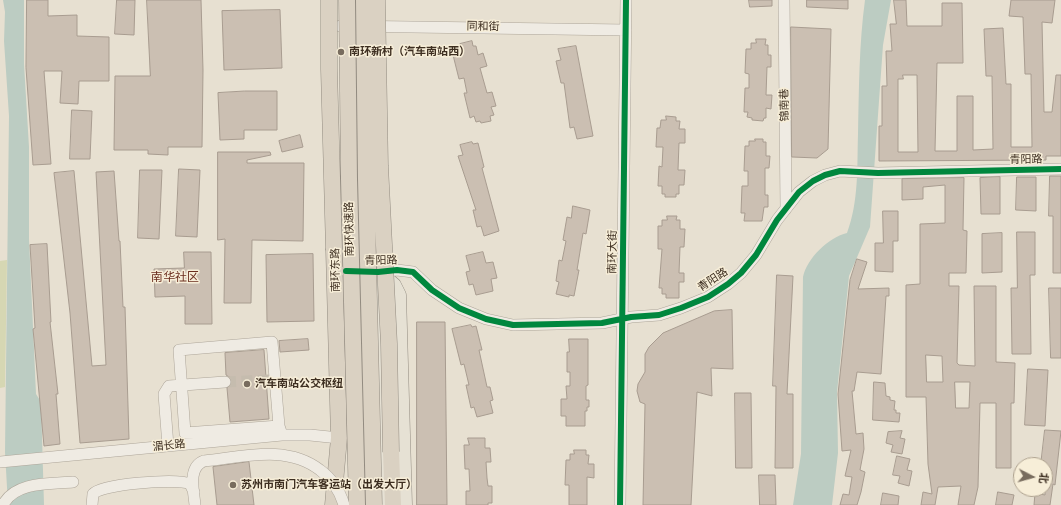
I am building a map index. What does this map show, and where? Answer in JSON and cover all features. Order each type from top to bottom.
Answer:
[{"type":"highway","points":[[329,0],[329,69],[339,438],[333,505]]},
{"type":"highway","name":"南环快速路","points":[[347,0],[349,179],[357,505]]},
{"type":"highway","name":"南环快速路","points":[[364,0],[366,179],[374,505]]},
{"type":"highway","points":[[376,0],[380,166],[389,344],[393,505]]},
{"type":"main road","name":"南环东路","points":[[340,0],[350,505]]},
{"type":"main road","points":[[376,0],[378,272],[383,505]]},
{"type":"main road","points":[[339,438],[333,400],[326,149],[327,128],[342,102]]},
{"type":"main road","points":[[378,272],[394,286],[399,295],[405,505]]},
{"type":"street","name":"南环大街","points":[[620,505],[626,0]]},
{"type":"street","name":"锦南巷","points":[[784,0],[786,209]]},
{"type":"street","name":"同和街","points":[[340,26],[375,25],[626,30]]},
{"type":"street","name":"青阳路","points":[[346,271],[378,272],[397,270],[413,272],[432,290],[458,308],[486,319],[513,325],[577,325],[659,315],[708,297],[728,284],[741,273],[756,255],[777,220],[800,192],[813,181],[825,175],[840,171],[878,173],[1061,169]]},
{"type":"street","points":[[272,342],[272,379],[280,431],[185,433],[181,385],[179,350],[272,342]]},
{"type":"street","points":[[168,446],[164,394],[169,386],[225,382]]},
{"type":"street","name":"湄长路","points":[[0,462],[168,446],[280,431],[339,438]]},
{"type":"street","points":[[195,505],[194,472],[198,464],[265,454],[290,454],[307,461],[325,473],[338,491],[344,505]]},
{"type":"street","points":[[92,505],[93,494],[104,487],[176,481],[190,484],[194,492]]},
{"type":"street","points":[[3,505],[15,491],[32,486],[73,482]]},
{"type":"green space","points":[[7,260],[5,387],[0,388],[0,261]]},
{"type":"shaded area","points":[[3,0],[24,0],[24,64],[29,147],[29,239],[36,394],[41,402],[44,505],[8,505],[5,452],[9,116],[4,41],[5,12]]},
{"type":"shaded area","points":[[865,0],[891,0],[883,45],[870,227],[849,276],[837,392],[838,453],[832,505],[793,505],[801,454],[803,277],[809,263],[820,249],[833,239],[847,233],[854,209],[857,171],[860,50]]},
{"type":"building","points":[[27,0],[48,0],[48,16],[77,15],[77,36],[109,37],[109,81],[79,81],[78,104],[60,103],[62,71],[44,71],[51,164],[33,165],[26,68]]},
{"type":"building","points":[[117,0],[135,0],[134,35],[115,34]]},
{"type":"building","points":[[147,0],[201,0],[203,70],[202,147],[168,147],[168,155],[148,154],[148,150],[114,150],[115,76],[150,76]]},
{"type":"building","points":[[749,0],[772,0],[772,6],[750,7]]},
{"type":"building","points":[[807,0],[848,0],[848,9],[807,7]]},
{"type":"building","points":[[894,0],[906,0],[907,26],[942,26],[942,3],[962,3],[963,63],[937,63],[935,151],[957,151],[957,96],[973,96],[973,150],[993,149],[992,76],[986,76],[984,29],[1003,28],[1006,84],[1011,84],[1011,147],[1032,147],[1031,74],[1025,74],[1023,17],[1009,16],[1011,0],[1055,0],[1052,23],[1042,22],[1044,112],[1052,112],[1056,75],[1061,75],[1061,156],[1046,156],[1046,160],[879,161],[879,126],[882,126],[882,86],[887,86],[886,51],[892,51],[890,24],[896,24]],"holes":[[[903,75],[917,75],[918,152],[898,152],[898,79],[903,79]]]},
{"type":"building","points":[[280,10],[282,68],[224,70],[222,11]]},
{"type":"building","points":[[791,27],[831,29],[828,149],[817,158],[792,157]]},
{"type":"building","points":[[756,39],[766,39],[765,45],[768,45],[768,55],[771,55],[771,67],[767,67],[766,95],[772,95],[771,109],[766,108],[766,118],[764,118],[763,121],[752,120],[752,118],[747,117],[748,112],[744,112],[745,88],[749,88],[749,74],[745,73],[746,49],[751,49],[751,43],[756,43]]},
{"type":"building","points":[[472,41],[473,46],[476,46],[478,55],[483,53],[487,66],[480,68],[487,93],[492,92],[496,106],[491,107],[494,115],[490,116],[491,121],[481,123],[480,121],[476,122],[474,116],[470,118],[464,93],[467,93],[464,78],[459,79],[453,55],[458,54],[457,48],[461,47],[460,44]]},
{"type":"building","points":[[576,46],[593,136],[577,139],[574,127],[570,128],[564,83],[561,83],[556,61],[561,60],[558,49]]},
{"type":"building","points":[[277,91],[277,130],[244,130],[244,139],[220,140],[218,93]]},
{"type":"building","points":[[72,110],[92,111],[90,159],[70,159]]},
{"type":"building","points":[[666,116],[676,117],[676,121],[680,121],[679,129],[685,129],[685,143],[679,143],[678,170],[685,170],[684,185],[679,185],[679,194],[676,194],[676,197],[665,197],[665,194],[662,194],[662,186],[658,186],[659,166],[662,167],[663,147],[656,147],[657,128],[660,128],[661,120],[666,120]]},
{"type":"building","points":[[300,135],[303,147],[282,152],[279,141]]},
{"type":"building","points":[[755,139],[763,139],[763,142],[766,142],[766,156],[770,156],[769,168],[765,168],[765,195],[768,195],[768,207],[764,207],[762,221],[744,221],[745,213],[741,213],[742,186],[748,186],[748,171],[744,171],[745,146],[749,146],[749,141],[755,141]]},
{"type":"building","points":[[472,142],[473,144],[478,143],[484,167],[482,168],[499,231],[484,236],[481,226],[477,227],[473,210],[476,210],[458,156],[463,155],[460,145]]},
{"type":"building","points":[[218,152],[270,152],[271,155],[247,160],[247,163],[304,163],[303,241],[252,240],[251,303],[224,303],[225,239],[218,240]]},
{"type":"building","points":[[179,169],[200,170],[197,237],[176,236]]},
{"type":"building","points":[[140,170],[162,170],[159,239],[138,238]]},
{"type":"building","points":[[74,171],[92,366],[106,365],[96,172],[114,171],[120,241],[123,307],[125,307],[129,439],[80,443],[70,313],[54,173]]},
{"type":"building","points":[[1050,176],[1061,176],[1061,273],[1053,273],[1053,216],[1049,216]]},
{"type":"building","points":[[1000,177],[1000,214],[981,214],[980,178]]},
{"type":"building","points":[[1017,177],[1036,177],[1036,211],[1016,210]]},
{"type":"building","points":[[964,178],[963,230],[967,231],[966,273],[949,273],[949,286],[959,286],[957,363],[959,365],[975,366],[974,286],[996,286],[996,362],[1015,363],[1014,403],[1011,403],[1011,468],[996,468],[996,403],[980,403],[978,487],[974,505],[958,505],[961,486],[938,487],[935,505],[921,505],[923,492],[932,494],[928,464],[926,397],[906,397],[906,285],[920,284],[920,224],[945,223],[945,185],[923,187],[923,199],[902,200],[902,179]],"holes":[[[926,355],[942,356],[943,382],[927,382]],[[955,382],[970,382],[969,408],[956,408]]]},
{"type":"building","points":[[573,206],[590,210],[586,234],[583,233],[577,270],[579,270],[574,296],[569,295],[569,297],[556,294],[559,282],[556,281],[559,260],[562,261],[566,241],[563,240],[567,217],[571,218]]},
{"type":"building","points":[[883,211],[898,211],[898,241],[893,241],[893,272],[875,271],[875,243],[883,243]]},
{"type":"building","points":[[667,216],[677,216],[676,220],[680,220],[680,229],[685,229],[684,247],[680,247],[679,273],[684,273],[684,282],[679,282],[679,298],[666,298],[666,294],[662,294],[662,288],[659,288],[662,249],[658,249],[658,226],[662,226],[662,220],[667,220]]},
{"type":"building","points":[[1017,232],[1035,232],[1035,275],[1030,275],[1031,354],[1012,354],[1011,288],[1017,288]]},
{"type":"building","points":[[1002,233],[1002,272],[982,273],[982,234]]},
{"type":"building","points":[[47,244],[50,322],[58,394],[56,394],[60,444],[44,446],[33,329],[35,328],[30,245]]},
{"type":"building","points":[[184,252],[211,252],[212,324],[185,324],[185,296],[155,297],[154,269],[184,268]]},
{"type":"building","points":[[483,252],[486,263],[493,262],[497,278],[491,279],[493,291],[476,295],[473,284],[469,285],[466,272],[470,271],[466,256]]},
{"type":"building","points":[[313,254],[314,321],[267,322],[266,255]]},
{"type":"building","points":[[857,259],[867,262],[858,289],[889,288],[889,296],[886,296],[881,374],[857,372],[854,391],[852,391],[856,434],[863,433],[864,449],[860,470],[865,472],[861,492],[857,505],[840,505],[843,494],[849,495],[852,477],[845,476],[851,450],[842,451],[838,394],[850,280]]},
{"type":"building","points":[[777,275],[793,276],[787,394],[793,394],[793,468],[775,468],[776,386],[773,386]]},
{"type":"building","points":[[1049,288],[1061,288],[1061,358],[1051,358]]},
{"type":"building","points":[[732,310],[733,369],[711,368],[712,396],[697,392],[691,505],[643,505],[645,404],[640,402],[637,391],[638,384],[645,372],[645,354],[649,347],[663,333],[714,311]]},
{"type":"building","points":[[417,322],[445,322],[447,505],[417,505]]},
{"type":"building","points":[[471,325],[472,327],[476,326],[482,350],[479,350],[487,387],[490,387],[493,400],[490,401],[493,413],[477,417],[474,407],[471,408],[466,385],[469,385],[464,364],[461,365],[452,329]]},
{"type":"building","points":[[308,339],[309,350],[280,352],[279,341]]},
{"type":"building","points":[[569,339],[588,339],[588,385],[586,386],[586,400],[589,400],[589,407],[587,407],[587,411],[585,411],[585,426],[566,426],[566,416],[561,416],[561,399],[567,399],[566,386],[570,386],[570,372],[567,372],[567,352],[569,352]]},
{"type":"building","name":"汽车南站公交枢纽","points":[[264,350],[269,419],[230,422],[227,388],[232,382],[231,378],[226,375],[225,353]]},
{"type":"building","points":[[1028,369],[1048,370],[1045,426],[1025,425]]},
{"type":"building","points":[[874,382],[885,383],[886,396],[890,397],[890,400],[895,401],[894,410],[896,410],[896,413],[900,413],[899,422],[873,420]]},
{"type":"building","points":[[735,393],[751,393],[752,468],[736,468]]},
{"type":"building","points":[[1045,430],[1061,431],[1055,485],[1053,484],[1053,457],[1042,457]]},
{"type":"building","points":[[902,431],[900,438],[905,439],[902,454],[891,452],[893,445],[886,443],[888,432]]},
{"type":"building","points":[[468,438],[485,438],[485,448],[490,448],[491,462],[486,462],[488,486],[492,486],[492,503],[488,503],[488,505],[466,505],[466,491],[470,491],[469,469],[465,469],[464,445],[469,445]]},
{"type":"building","points":[[574,450],[586,450],[586,455],[589,455],[588,464],[594,464],[594,478],[587,477],[587,505],[569,505],[569,485],[565,485],[566,460],[570,460],[570,454],[574,454]]},
{"type":"building","points":[[897,456],[910,459],[907,470],[912,471],[909,486],[898,483],[900,476],[893,475]]},
{"type":"building","name":"苏州市南门汽车客运站（出发大厅）","points":[[249,462],[254,505],[217,505],[213,467]]},
{"type":"building","points":[[759,475],[775,475],[776,505],[760,505]]},
{"type":"building","points":[[998,492],[1013,495],[1012,505],[996,505]]},
{"type":"building","points":[[883,493],[899,496],[898,505],[881,505]]},
{"type":"building","points":[[1035,497],[1051,497],[1050,505],[1034,505]]},
{"type":"tunnel","points":[[225,382],[269,380]]},
{"type":"cycle path","points":[[620,505],[626,0]]},
{"type":"cycle path","points":[[346,271],[378,272],[397,270],[413,272],[432,290],[459,308],[486,319],[513,325],[602,323],[631,317],[659,315],[708,297],[728,284],[741,273],[756,255],[777,220],[799,192],[813,181],[825,175],[840,171],[878,173],[1061,169]]},
{"type":"place","name":"南环新村（汽车南站西）","points":[[341,52]]},
{"type":"place","name":"汽车南站公交枢纽","points":[[247,384]]},
{"type":"place","name":"苏州市南门汽车客运站（出发大厅）","points":[[233,485]]},
{"type":"district","name":"南华社区","points":[[175,278]]}]
